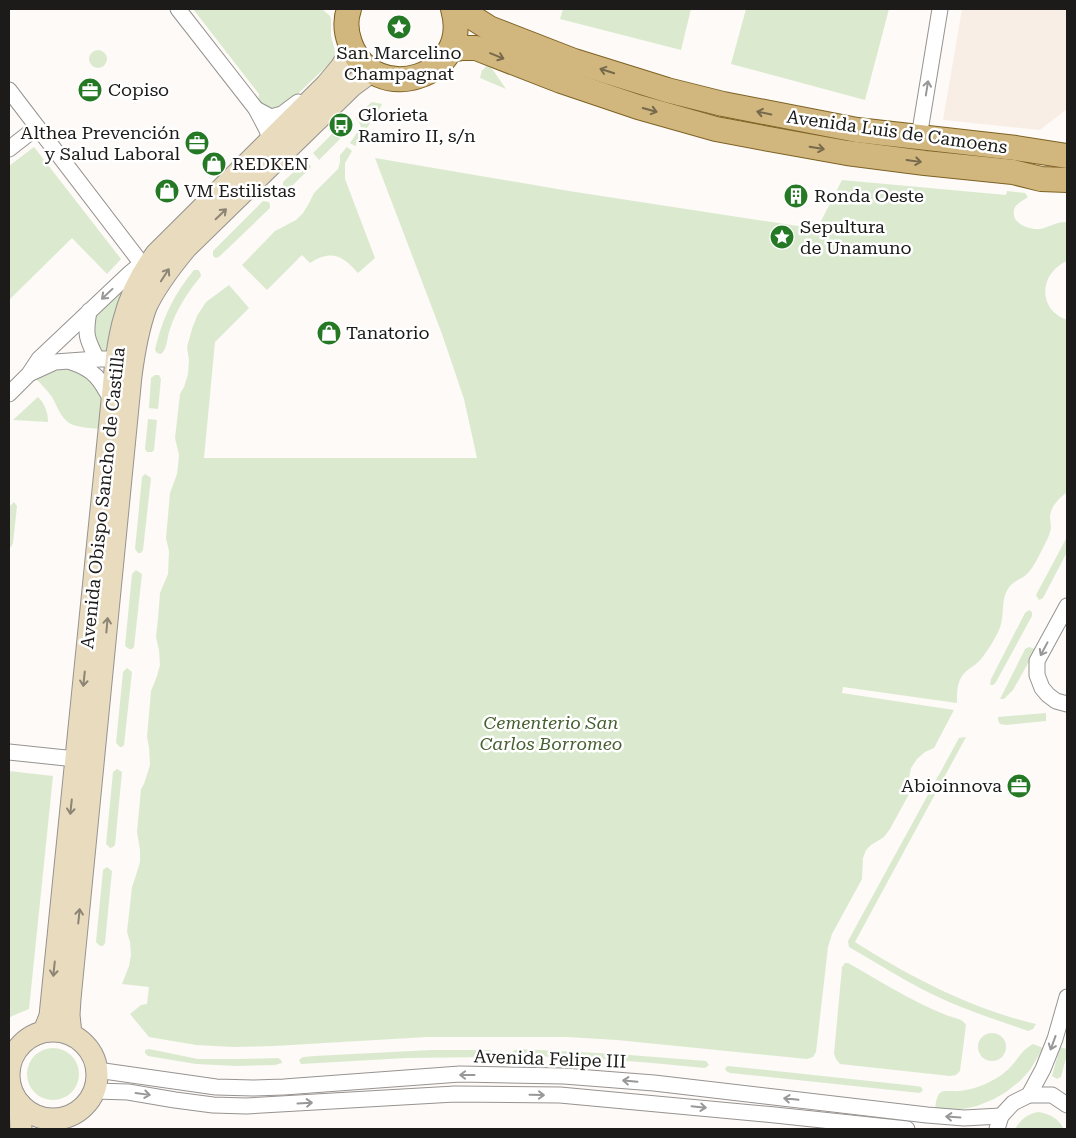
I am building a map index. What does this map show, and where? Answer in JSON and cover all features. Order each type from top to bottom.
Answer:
[{"type":"main road","points":[[344,14],[348,37],[352,49],[359,60],[371,72],[383,77],[399,80],[426,74],[437,66],[450,50],[456,32],[453,9]]},
{"type":"main road","name":"Avenida Luis de Camoens","points":[[459,9],[471,18],[494,30],[574,60],[667,90],[723,104],[857,130],[1016,148],[1063,151]]},
{"type":"main road","name":"Avenida Luis de Camoens","points":[[450,50],[476,48],[561,81],[716,129],[847,153],[1018,173],[1041,179],[1067,180]]},
{"type":"main road","name":"Avenida Obispo Sancho de Castilla","points":[[71,1034],[69,1015],[85,759],[112,401],[116,357],[122,322],[131,297],[145,268],[156,254],[326,84],[341,67],[352,49]]},
{"type":"main road","name":"Avenida Obispo Sancho de Castilla","points":[[116,357],[138,330],[147,305],[169,269],[186,248],[352,86],[371,72]]},
{"type":"main road","name":"Avenida Luis de Camoens","points":[[1018,173],[1046,163],[1063,151]]},
{"type":"main road","name":"Avenida Obispo Sancho de Castilla","points":[[44,1032],[50,1016],[85,759],[131,376],[116,357]]},
{"type":"main road","points":[[14,1095],[28,1112],[48,1119],[54,1124],[76,1113],[90,1100],[97,1081],[98,1070],[93,1056],[78,1038],[71,1034],[57,1031],[31,1036],[20,1044],[13,1056],[9,1069],[9,1079],[22,1129]]},
{"type":"street","points":[[178,9],[256,109],[267,130],[270,141]]},
{"type":"street","points":[[919,136],[940,9]]},
{"type":"street","points":[[256,109],[272,117],[282,114],[326,84]]},
{"type":"street","points":[[9,90],[145,268]]},
{"type":"street","points":[[9,149],[37,127]]},
{"type":"street","points":[[9,394],[29,374],[39,359],[130,272],[136,268],[145,268]]},
{"type":"street","points":[[89,311],[86,328],[89,344],[116,357]]},
{"type":"street","points":[[29,374],[55,362],[116,357]]},
{"type":"street","points":[[67,360],[90,371],[101,381],[112,401]]},
{"type":"street","points":[[1067,606],[1037,661],[1037,675],[1042,688],[1048,695],[1067,704]]},
{"type":"street","points":[[9,752],[85,759]]},
{"type":"street","points":[[1029,1095],[1052,1047],[1067,997]]},
{"type":"street","name":"Avenida Felipe III","points":[[98,1070],[216,1087],[253,1088],[460,1074],[564,1076],[654,1083],[999,1123]]},
{"type":"street","name":"Avenida Felipe III","points":[[94,1091],[128,1092],[175,1100],[246,1106],[455,1094],[560,1095],[907,1129]]},
{"type":"street","points":[[999,1123],[1013,1103],[1029,1095],[1052,1096],[1067,1105]]},
{"type":"shaded area","points":[[962,9],[1067,9],[1067,109],[1040,130],[943,120]]},
{"type":"green space","points":[[193,9],[322,9],[331,19],[334,58],[280,111],[269,112],[258,101],[259,94]]},
{"type":"green space","points":[[563,9],[691,9],[681,50],[560,19]]},
{"type":"green space","points":[[746,9],[889,9],[865,100],[731,64]]},
{"type":"green space","points":[[496,42],[726,116],[855,139],[1010,157],[1009,163],[853,145],[724,122],[604,88]]},
{"type":"green space","points":[[98,50],[104,53],[107,59],[104,65],[98,68],[92,65],[89,59],[92,53]]},
{"type":"green space","points":[[486,66],[493,70],[506,89],[480,78],[482,70]]},
{"type":"green space","points":[[372,102],[382,104],[355,146],[350,143],[361,127],[356,118]]},
{"type":"green space","points":[[338,132],[340,139],[319,160],[313,153],[333,133]]},
{"type":"green space","points":[[34,147],[121,259],[107,274],[72,238],[9,300],[9,166]]},
{"type":"green space","points":[[347,147],[352,151],[345,163],[345,179],[375,258],[358,273],[347,262],[337,256],[325,256],[310,263],[302,255],[267,290],[242,265],[275,231],[296,220],[303,213],[314,193],[338,169],[340,155]]},
{"type":"green space","name":"Cementerio San Carlos Borromeo","points":[[375,158],[569,191],[817,229],[842,180],[1006,195],[1007,191],[1025,193],[1028,197],[1014,209],[1017,222],[1028,228],[1040,229],[1067,222],[1067,261],[1051,274],[1045,291],[1046,300],[1050,308],[1057,315],[1067,320],[1067,492],[1052,509],[1050,517],[1051,528],[1046,542],[1029,572],[1012,584],[1007,591],[999,630],[983,656],[962,676],[958,688],[957,703],[843,687],[842,693],[954,710],[934,748],[925,752],[911,768],[909,794],[890,829],[884,837],[866,850],[863,858],[862,879],[832,934],[828,947],[816,1052],[813,1057],[807,1059],[617,1040],[566,1037],[427,1037],[274,1046],[233,1047],[196,1045],[149,1037],[130,1014],[141,1005],[147,1004],[149,987],[122,984],[131,955],[127,932],[132,887],[140,862],[137,832],[141,789],[150,765],[147,737],[151,691],[160,665],[156,637],[160,593],[168,574],[169,551],[166,538],[170,493],[177,474],[179,455],[175,438],[180,394],[188,374],[189,360],[187,347],[197,316],[206,302],[229,285],[249,308],[215,342],[204,458],[477,458],[464,399],[442,334]]},
{"type":"green space","points":[[306,162],[311,167],[289,189],[283,187],[283,182]]},
{"type":"green space","points":[[263,201],[269,202],[270,208],[220,256],[216,258],[213,256],[213,251]]},
{"type":"green space","points":[[194,270],[198,270],[201,276],[179,309],[164,349],[161,354],[157,353],[155,350],[165,317],[180,289]]},
{"type":"green space","points":[[129,283],[112,324],[107,352],[101,351],[96,346],[93,337],[95,319],[100,310]]},
{"type":"green space","points":[[60,368],[73,370],[85,376],[99,390],[102,400],[101,429],[80,427],[64,419],[50,394],[36,379],[45,373]]},
{"type":"green space","points":[[159,375],[161,379],[158,409],[149,408],[151,378]]},
{"type":"green space","points":[[38,397],[46,409],[48,422],[13,420]]},
{"type":"green space","points":[[148,419],[157,420],[154,450],[152,452],[147,452],[145,449]]},
{"type":"green space","points":[[145,474],[151,478],[143,550],[141,553],[138,553],[135,549],[142,477]]},
{"type":"green space","points":[[14,502],[17,506],[13,543],[9,547],[9,507]]},
{"type":"green space","points":[[1067,537],[1067,552],[1043,598],[1039,600],[1036,595]]},
{"type":"green space","points":[[136,570],[142,574],[134,647],[129,649],[125,646],[132,574]]},
{"type":"green space","points":[[1029,610],[1032,612],[1032,616],[996,682],[990,685],[991,679],[1025,613]]},
{"type":"green space","points":[[1029,647],[1036,649],[1013,690],[1004,699],[1000,699],[1025,649]]},
{"type":"green space","points":[[127,668],[132,672],[124,745],[120,747],[116,743],[123,672]]},
{"type":"green space","points":[[1046,713],[1046,721],[1006,725],[1000,724],[998,720],[998,717]]},
{"type":"green space","points":[[966,737],[855,942],[897,967],[965,1001],[1012,1018],[1036,1024],[1033,1029],[1028,1031],[936,996],[849,947],[848,941],[959,738]]},
{"type":"green space","points":[[117,769],[122,772],[115,845],[110,848],[106,844],[113,772]]},
{"type":"green space","points":[[9,771],[53,776],[29,1009],[9,1018]]},
{"type":"green space","points":[[107,867],[112,871],[105,943],[103,946],[100,946],[96,942],[103,870]]},
{"type":"green space","points":[[845,963],[920,1004],[964,1023],[966,1025],[960,1071],[956,1075],[950,1076],[840,1064],[834,1054],[842,967]]},
{"type":"green space","points":[[992,1033],[1002,1037],[1006,1047],[1002,1057],[992,1061],[982,1057],[978,1047],[982,1037]]},
{"type":"green space","points":[[1033,1044],[1043,1048],[1030,1070],[1006,1092],[977,1106],[954,1111],[935,1109],[939,1093],[969,1089],[992,1081],[1007,1070],[1022,1052]]},
{"type":"green space","points":[[1060,1047],[1067,1049],[1067,1054],[1061,1077],[1057,1079],[1052,1076]]},
{"type":"green space","points":[[48,1048],[58,1048],[67,1052],[75,1060],[79,1074],[75,1088],[67,1096],[58,1100],[48,1100],[39,1096],[31,1088],[27,1079],[27,1069],[31,1060],[39,1052]]},
{"type":"green space","points":[[149,1049],[198,1059],[278,1058],[282,1063],[275,1065],[236,1066],[196,1064],[148,1056],[145,1050]]},
{"type":"green space","points":[[520,1049],[706,1061],[709,1065],[705,1068],[587,1058],[515,1056],[512,1052]]},
{"type":"green space","points":[[431,1050],[489,1050],[495,1052],[495,1056],[406,1058],[301,1064],[299,1060],[303,1057],[315,1056]]},
{"type":"green space","points":[[728,1066],[916,1086],[921,1087],[923,1090],[920,1093],[730,1073],[725,1068]]},
{"type":"green space","points":[[1038,1112],[1053,1117],[1064,1129],[1015,1129],[1024,1118]]},
{"type":"place","name":"San Marcelino Champagnat","points":[[399,27]]},
{"type":"place","name":"Copiso","points":[[90,90]]},
{"type":"place","name":"Glorieta Ramiro II, s/n","points":[[341,125]]},
{"type":"place","name":"Althea Prevención y Salud Laboral","points":[[197,143]]},
{"type":"place","name":"REDKEN","points":[[214,164]]},
{"type":"place","name":"VM Estilistas","points":[[167,191]]},
{"type":"place","name":"Ronda Oeste","points":[[796,196]]},
{"type":"place","name":"Sepultura de Unamuno","points":[[782,237]]},
{"type":"place","name":"Tanatorio","points":[[329,333]]},
{"type":"place","name":"Abioinnova","points":[[1019,786]]}]
